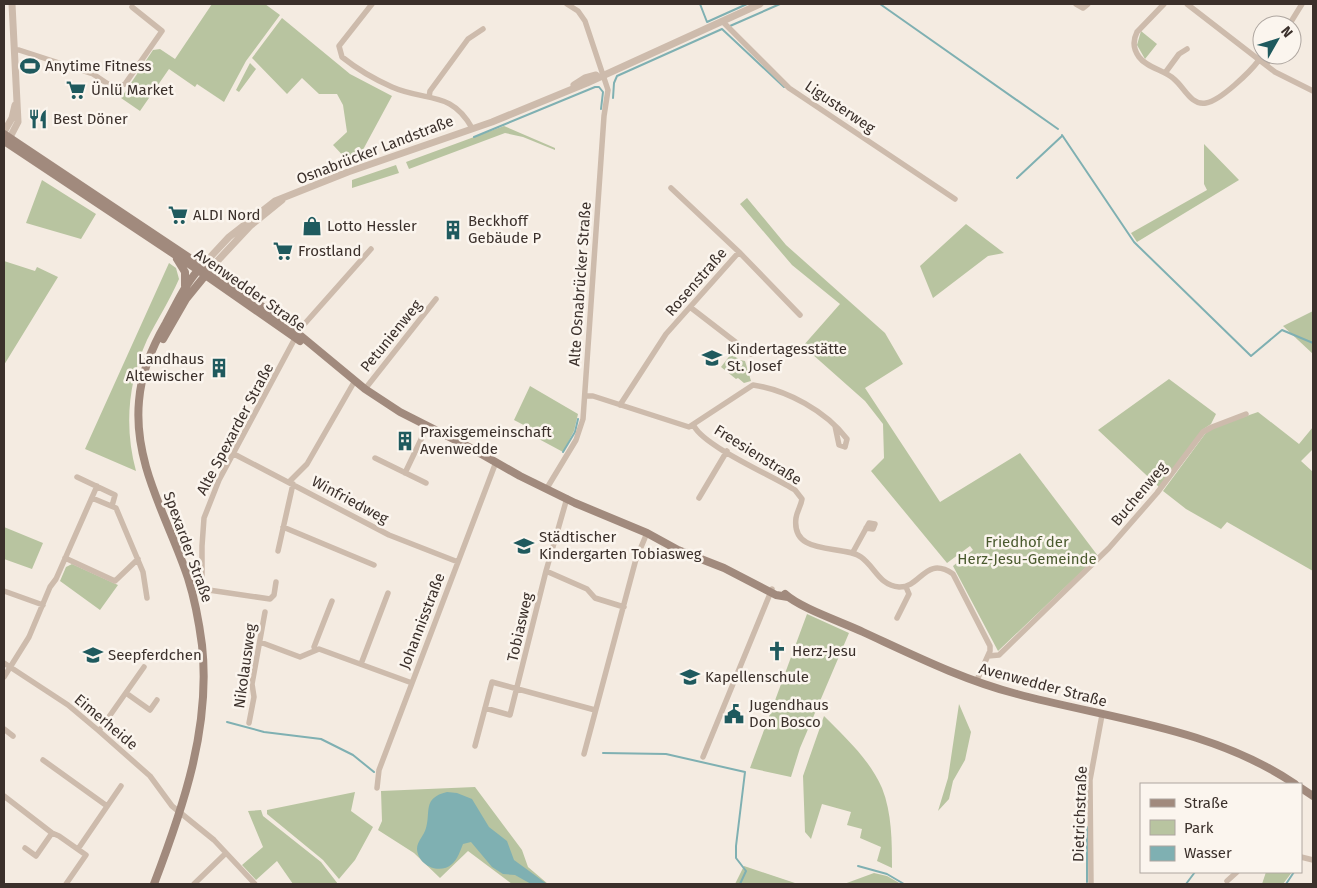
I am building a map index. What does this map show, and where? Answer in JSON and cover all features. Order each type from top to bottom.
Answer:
[{"type":"main road","name":"Avenwedder Straße","points":[[6,138],[168,250],[207,272],[298,336],[365,389],[400,412],[479,455]]},
{"type":"main road","name":"Avenwedder Straße","points":[[6,138],[200,268]]},
{"type":"main road","points":[[168,250],[184,268],[186,286]]},
{"type":"main road","name":"Spexarder Straße","points":[[154,884],[180,813],[195,757],[204,688],[199,623],[187,578],[146,469],[140,423],[139,396],[149,357],[186,286],[200,268]]},
{"type":"main road","name":"Spexarder Straße","points":[[140,423],[148,377],[159,346],[186,299],[207,272]]},
{"type":"main road","name":"Avenwedder Straße","points":[[298,336],[353,384],[392,412],[425,431],[510,470],[517,470],[529,479],[586,508],[593,508],[656,537],[678,550],[693,554],[976,682],[1015,694],[1216,744],[1261,763],[1293,783]]},
{"type":"main road","points":[[1302,789],[1313,796]]},
{"type":"street","points":[[6,138],[18,122],[12,4]]},
{"type":"street","points":[[372,4],[339,46],[342,57],[368,75],[392,87],[429,97],[460,109],[475,127]]},
{"type":"street","name":"Alte Osnabrücker Straße","points":[[547,488],[580,434],[585,396],[604,116],[608,90],[585,20],[578,11],[568,4]]},
{"type":"street","name":"Osnabrücker Landstraße","points":[[200,268],[229,237],[253,216],[275,201],[282,200],[348,172],[475,127],[490,118],[508,114],[568,89],[583,79],[602,74],[760,4]]},
{"type":"street","points":[[1076,4],[1084,8],[1088,4]]},
{"type":"street","points":[[1164,4],[1137,32],[1134,45],[1142,61],[1165,73],[1181,85],[1193,100],[1205,104],[1228,89],[1254,65]]},
{"type":"street","points":[[1187,4],[1196,7],[1252,54]]},
{"type":"street","points":[[1295,15],[1302,4]]},
{"type":"street","points":[[14,50],[93,74],[114,88],[119,88],[125,84],[162,30],[132,7]]},
{"type":"street","name":"Ligusterweg","points":[[722,21],[789,88],[956,199]]},
{"type":"street","points":[[429,97],[430,91],[468,39],[483,29]]},
{"type":"street","points":[[1165,73],[1179,54],[1188,49]]},
{"type":"street","points":[[1266,65],[1313,91]]},
{"type":"street","name":"Rosenstraße","points":[[620,405],[666,334],[739,252],[671,188]]},
{"type":"street","name":"Osnabrücker Landstraße","points":[[207,272],[250,226],[282,200]]},
{"type":"street","name":"Alte Spexarder Straße","points":[[276,582],[274,595],[270,599],[206,590],[201,586],[204,518],[219,480],[298,336],[371,249]]},
{"type":"street","points":[[739,252],[800,315]]},
{"type":"street","name":"Petunienweg","points":[[365,389],[436,299]]},
{"type":"street","points":[[690,307],[751,354]]},
{"type":"street","points":[[278,551],[291,483],[308,464],[353,384]]},
{"type":"street","points":[[694,426],[744,388],[753,385],[782,393],[806,404],[835,426]]},
{"type":"street","name":"Freesienstraße","points":[[585,396],[593,396],[684,427],[694,426],[697,432],[727,452],[800,494],[802,500],[796,520],[798,530],[806,541],[828,550],[853,552]]},
{"type":"street","name":"Buchenweg","points":[[988,656],[998,655],[1076,581],[1157,493],[1203,432],[1246,414]]},
{"type":"street","points":[[405,473],[425,431]]},
{"type":"street","points":[[699,498],[727,452]]},
{"type":"street","name":"Winfriedweg","points":[[234,454],[389,535],[458,562]]},
{"type":"street","points":[[376,458],[426,483]]},
{"type":"street","name":"Johannisstraße","points":[[377,788],[379,770],[496,462]]},
{"type":"street","points":[[77,477],[115,495],[112,506]]},
{"type":"street","points":[[4,677],[29,637],[97,486]]},
{"type":"street","points":[[92,498],[116,508],[138,559],[146,584],[147,598]]},
{"type":"street","name":"Tobiasweg","points":[[485,708],[510,714],[518,689],[546,571],[568,498]]},
{"type":"street","points":[[283,527],[374,565]]},
{"type":"street","points":[[866,528],[853,552],[866,560],[888,585],[906,587],[932,568],[946,569],[953,574],[990,646],[988,656],[976,682]]},
{"type":"street","points":[[584,754],[636,559],[647,533]]},
{"type":"street","points":[[65,558],[115,581],[138,559]]},
{"type":"street","points":[[546,571],[587,589],[595,598],[624,607]]},
{"type":"street","points":[[897,618],[909,594],[906,587]]},
{"type":"street","points":[[4,590],[43,605]]},
{"type":"street","points":[[703,757],[772,590]]},
{"type":"street","points":[[361,664],[388,593]]},
{"type":"street","points":[[315,650],[314,646],[332,601]]},
{"type":"street","name":"Nikolausweg","points":[[249,723],[254,697],[252,684],[265,612]]},
{"type":"street","points":[[260,642],[300,657],[319,649],[412,684]]},
{"type":"street","name":"Eimerheide","points":[[4,663],[68,705],[150,776],[168,802],[214,840],[252,883]]},
{"type":"street","points":[[99,732],[144,667]]},
{"type":"street","points":[[475,746],[492,682],[595,710]]},
{"type":"street","points":[[126,693],[150,710],[157,700]]},
{"type":"street","name":"Dietrichstraße","points":[[1091,884],[1090,780],[1102,715]]},
{"type":"street","points":[[4,729],[13,736]]},
{"type":"street","points":[[43,760],[107,806]]},
{"type":"street","points":[[78,849],[121,786]]},
{"type":"street","points":[[4,796],[52,833],[86,855],[66,884]]},
{"type":"street","points":[[25,848],[36,856],[52,833]]},
{"type":"street","points":[[194,884],[226,853]]},
{"type":"street","points":[[1227,881],[1236,873]]},
{"type":"green space","points":[[212,4],[265,4],[280,15],[246,61],[224,102],[197,84],[195,87],[169,69],[140,111],[121,98],[153,50],[160,49],[175,59]]},
{"type":"green space","points":[[282,18],[350,74],[392,96],[358,159],[349,162],[333,145],[347,132],[343,105],[337,94],[319,94],[302,78],[287,94],[252,58]]},
{"type":"green space","points":[[1141,31],[1157,44],[1145,59],[1137,45]]},
{"type":"green space","points":[[250,63],[256,69],[239,92],[236,90]]},
{"type":"green space","points":[[504,126],[555,148],[555,150],[523,137],[505,133],[409,169],[406,162]]},
{"type":"green space","points":[[1204,144],[1239,180],[1137,242],[1131,233],[1207,190],[1204,184]]},
{"type":"green space","points":[[396,165],[399,173],[352,188],[352,180]]},
{"type":"green space","points":[[42,180],[96,214],[81,239],[26,223]]},
{"type":"green space","name":"Friedhof der Herz-Jesu-Gemeinde","points":[[747,198],[786,245],[885,333],[903,364],[865,388],[940,502],[1020,453],[1098,556],[998,651],[953,566],[973,550],[970,546],[947,563],[871,471],[884,458],[883,424],[865,401],[803,346],[840,304],[792,265],[740,204]]},
{"type":"green space","points":[[966,224],[1004,253],[988,256],[933,298],[920,266]]},
{"type":"green space","points":[[4,261],[35,271],[37,267],[58,277],[4,365]]},
{"type":"green space","points":[[169,263],[176,268],[179,279],[147,340],[132,388],[129,421],[132,454],[136,471],[85,449]]},
{"type":"green space","points":[[1313,311],[1313,354],[1283,326]]},
{"type":"green space","points":[[731,354],[745,361],[751,381],[744,383],[721,367]]},
{"type":"green space","points":[[1169,379],[1216,414],[1211,424],[1202,430],[1159,487],[1098,430]]},
{"type":"green space","points":[[530,386],[578,414],[574,431],[563,452],[537,438],[539,433],[514,420]]},
{"type":"green space","points":[[1258,412],[1299,444],[1313,427],[1313,449],[1301,461],[1313,472],[1313,571],[1227,522],[1221,529],[1186,509],[1163,491],[1205,434],[1212,428]]},
{"type":"green space","points":[[4,527],[43,543],[32,569],[4,559]]},
{"type":"green space","points":[[72,564],[118,585],[100,610],[60,581],[66,567]]},
{"type":"green space","points":[[807,614],[849,633],[800,748],[791,777],[750,768]]},
{"type":"green space","points":[[959,704],[971,732],[965,760],[953,781],[949,799],[938,811],[948,778]]},
{"type":"green space","points":[[824,716],[864,758],[882,788],[890,817],[892,868],[877,861],[881,847],[860,838],[862,829],[847,825],[851,812],[822,804],[811,839],[805,832],[803,776]]},
{"type":"green space","points":[[475,787],[522,850],[528,867],[548,884],[512,884],[468,851],[440,878],[414,853],[378,830],[382,821],[381,791]]},
{"type":"green space","points":[[355,792],[351,811],[373,827],[355,860],[339,879],[323,860],[267,814],[267,810]]},
{"type":"green space","points":[[261,810],[263,816],[321,862],[338,884],[293,884],[277,861],[256,880],[242,865],[263,847],[248,811]]},
{"type":"green space","points":[[744,866],[798,884],[735,884]]},
{"type":"green space","points":[[874,873],[887,876],[901,884],[844,884]]},
{"type":"green space","points":[[1266,873],[1291,873],[1283,884],[1262,884]]},
{"type":"water","points":[[447,792],[457,793],[472,799],[489,827],[507,841],[514,860],[547,884],[531,884],[515,875],[503,874],[492,867],[471,842],[463,844],[456,860],[447,867],[436,869],[425,864],[418,855],[417,849],[426,828],[429,806],[434,798]]},
{"type":"waterway","points":[[700,4],[707,22],[747,4]]},
{"type":"waterway","points":[[730,26],[780,4]]},
{"type":"waterway","points":[[880,4],[1058,129]]},
{"type":"waterway","points":[[613,98],[614,83],[617,76],[722,29],[784,87]]},
{"type":"waterway","points":[[474,137],[595,87],[599,87],[603,92],[601,109]]},
{"type":"waterway","points":[[1062,135],[1134,242],[1251,356],[1282,330],[1313,343]]},
{"type":"waterway","points":[[1017,178],[1062,136]]},
{"type":"waterway","points":[[563,452],[575,432],[578,419]]},
{"type":"waterway","points":[[227,722],[264,732],[321,739],[353,755],[374,772]]},
{"type":"waterway","points":[[603,753],[666,754],[745,772],[736,846],[736,858],[746,871],[740,884]]},
{"type":"waterway","points":[[1087,827],[1087,882]]},
{"type":"waterway","points":[[858,866],[887,874],[904,884]]},
{"type":"waterway","points":[[1186,884],[1194,873]]},
{"type":"waterway","points":[[1286,884],[1293,873]]},
{"type":"place","name":"Anytime Fitness","points":[[30,66]]},
{"type":"place","name":"Ünlü Market","points":[[76,90]]},
{"type":"place","name":"Best Döner","points":[[38,119]]},
{"type":"place","name":"ALDI Nord","points":[[178,215]]},
{"type":"place","name":"Lotto Hessler","points":[[312,226]]},
{"type":"place","name":"Beckhoff Gebäude P","points":[[453,230]]},
{"type":"place","name":"Frostland","points":[[283,251]]},
{"type":"place","name":"Kindertagesstätte St. Josef","points":[[712,358]]},
{"type":"place","name":"Landhaus Altewischer","points":[[219,368]]},
{"type":"place","name":"Praxisgemeinschaft Avenwedde","points":[[405,441]]},
{"type":"place","name":"Städtischer Kindergarten Tobiasweg","points":[[524,546]]},
{"type":"place","name":"Herz-Jesu","points":[[777,651]]},
{"type":"place","name":"Seepferdchen","points":[[93,655]]},
{"type":"place","name":"Kapellenschule","points":[[690,677]]},
{"type":"place","name":"Jugendhaus Don Bosco","points":[[734,714]]}]
